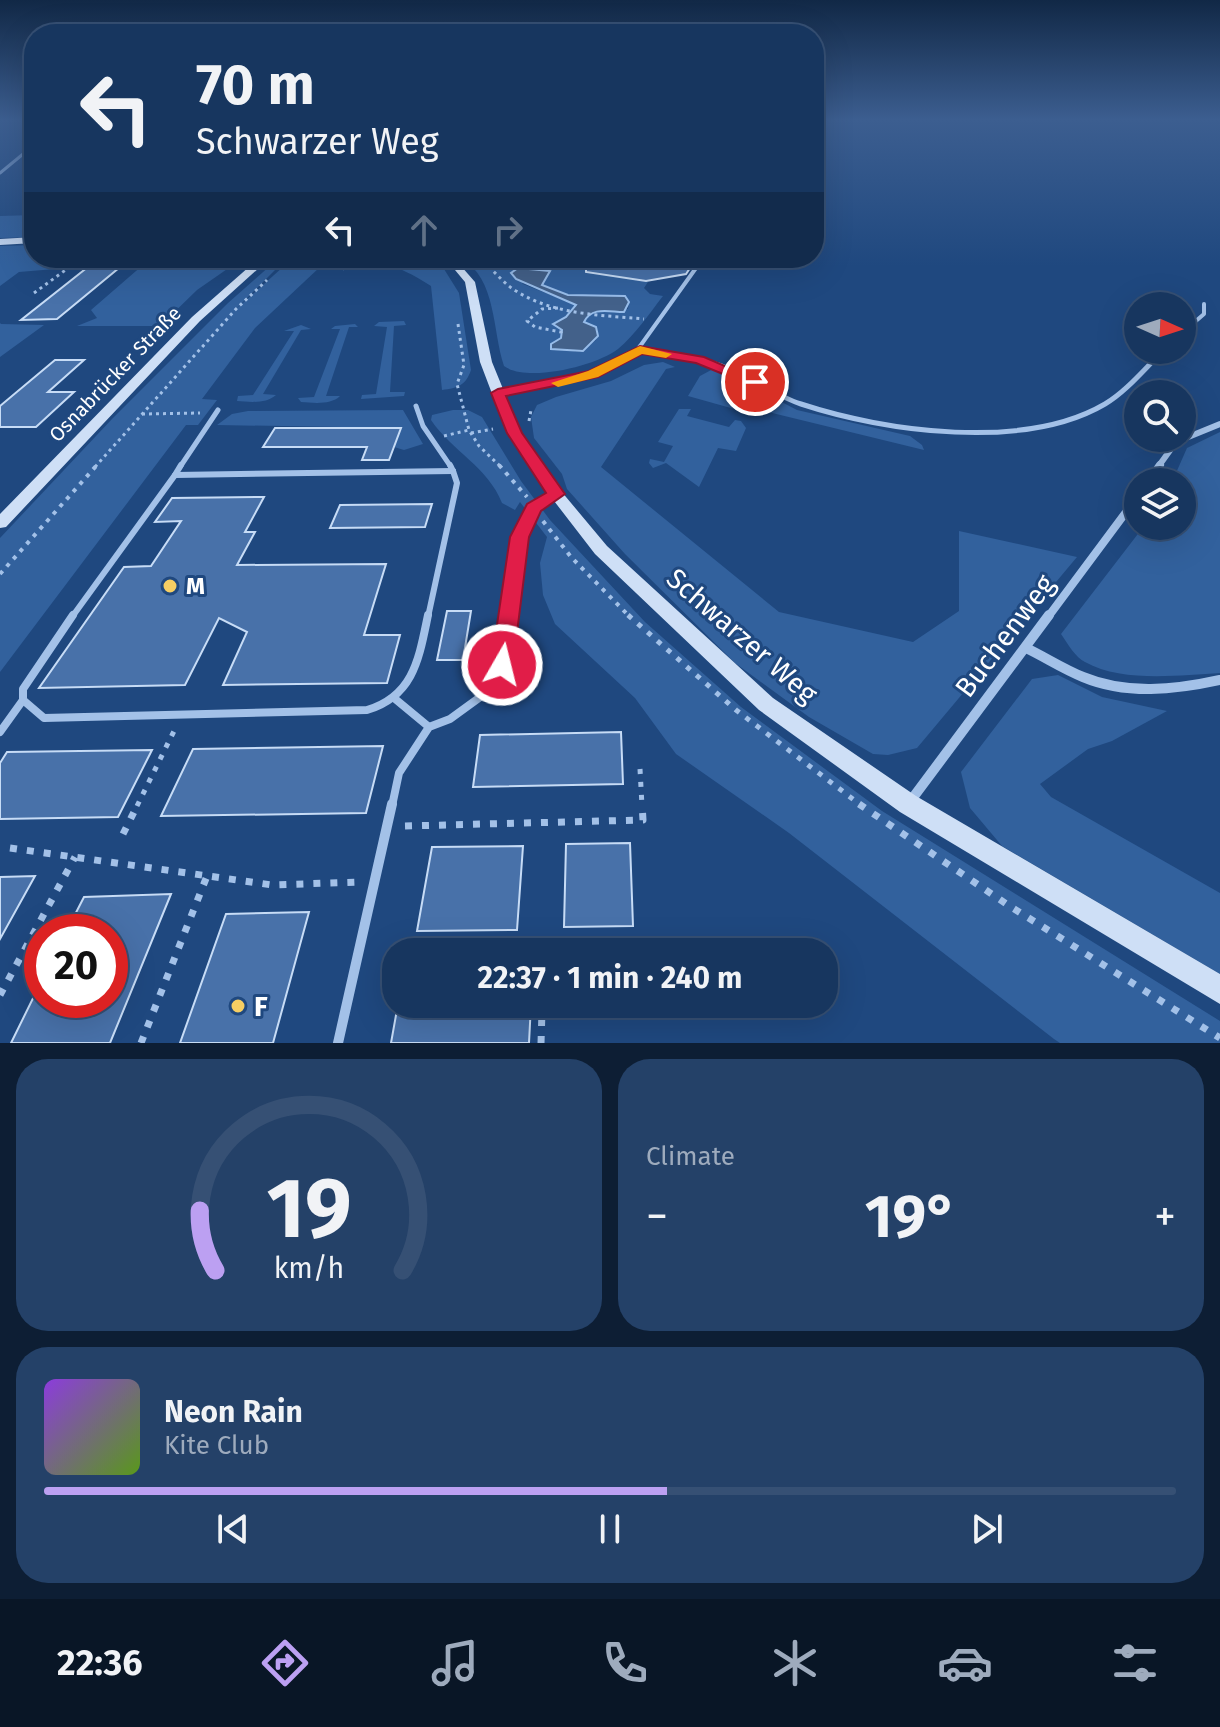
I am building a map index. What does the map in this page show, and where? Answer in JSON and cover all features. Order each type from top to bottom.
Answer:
[{"type":"street","points":[[0,242],[24,241]]},
{"type":"street","name":"Osnabrücker Straße","points":[[0,523],[186,329],[254,268]]},
{"type":"street","name":"Schwarzer Weg","points":[[458,268],[470,282],[486,362],[514,433],[556,494],[601,550],[766,704],[908,804],[1220,990]]},
{"type":"street","points":[[1158,468],[1176,442],[1220,424]]},
{"type":"street","name":"Buchenweg","points":[[908,804],[1124,515]]},
{"type":"street","points":[[1026,648],[1099,683],[1158,690],[1190,688],[1220,680]]},
{"type":"lane","points":[[498,393],[593,374],[640,350],[696,268]]},
{"type":"lane","points":[[1196,321],[1204,314],[1204,304]]},
{"type":"lane","points":[[640,350],[699,360],[725,368],[781,397],[820,411],[905,428],[975,431],[1044,424],[1105,404],[1149,364]]},
{"type":"lane","points":[[23,700],[44,718],[357,712],[373,710],[394,698],[413,678],[417,666],[457,483],[454,471],[418,421],[416,406]]},
{"type":"lane","points":[[0,732],[23,700],[23,689],[30,675],[175,475],[218,410]]},
{"type":"lane","points":[[175,475],[454,471]]},
{"type":"lane","points":[[338,1043],[399,773],[429,727],[450,719],[483,695],[502,665],[520,537],[534,508],[556,494]]},
{"type":"lane","points":[[394,698],[429,727]]},
{"type":"path","points":[[34,293],[68,268]]},
{"type":"path","points":[[493,268],[514,291],[566,309],[594,316],[660,322]]},
{"type":"path","points":[[0,574],[236,309],[268,278]]},
{"type":"path","points":[[562,336],[561,332],[535,327],[527,321],[542,309],[566,309]]},
{"type":"path","points":[[142,414],[218,410]]},
{"type":"path","points":[[433,438],[469,430]]},
{"type":"path","points":[[123,834],[182,716]]},
{"type":"path","points":[[387,827],[643,820],[640,769]]},
{"type":"path","points":[[897,829],[971,881],[1220,1038]]},
{"type":"path","points":[[10,848],[272,885],[374,881]]},
{"type":"path","points":[[0,995],[75,857]]},
{"type":"path","points":[[141,1043],[207,876]]},
{"type":"path","points":[[541,1043],[542,1018]]},
{"type":"shaded area","points":[[24,215],[24,237],[0,238],[0,216]]},
{"type":"shaded area","points":[[24,245],[24,268],[57,268],[19,272],[0,286],[0,246]]},
{"type":"shaded area","points":[[139,268],[229,268],[197,290],[160,326],[77,326],[97,318],[91,310]]},
{"type":"shaded area","points":[[268,268],[277,268],[235,310],[282,268],[319,268],[255,328],[202,399],[217,400],[198,425],[186,425],[0,672],[0,538],[112,419],[228,303]]},
{"type":"shaded area","points":[[397,268],[442,268],[459,293],[471,370],[467,379],[457,387],[442,390],[431,286]]},
{"type":"shaded area","points":[[474,268],[528,268],[513,270],[523,284],[576,305],[566,317],[554,323],[561,327],[566,350],[580,352],[596,340],[598,330],[584,322],[588,317],[603,310],[628,309],[629,302],[625,296],[583,295],[552,290],[542,285],[546,279],[536,268],[590,268],[589,270],[648,282],[644,288],[650,294],[663,296],[630,337],[608,355],[561,370],[528,373],[504,366],[492,306]]},
{"type":"shaded area","points":[[518,268],[550,271],[542,285],[568,295],[625,296],[629,302],[624,312],[601,311],[587,317],[584,322],[596,327],[598,336],[583,351],[551,349],[551,344],[561,338],[562,330],[553,324],[566,317],[576,305],[516,279],[511,273]]},
{"type":"shaded area","points":[[404,321],[406,325],[394,326],[390,392],[405,392],[404,396],[361,399],[362,395],[376,394],[387,327],[374,326],[379,322]]},
{"type":"shaded area","points":[[1,324],[44,325],[0,357]]},
{"type":"shaded area","points":[[355,324],[358,327],[349,327],[326,396],[340,396],[327,402],[301,402],[298,398],[314,397],[340,329],[331,329]]},
{"type":"shaded area","points":[[301,325],[311,329],[301,330],[263,394],[276,395],[263,401],[237,401],[238,396],[253,395],[294,331],[284,331]]},
{"type":"shaded area","points":[[663,362],[675,367],[666,369],[601,467],[779,612],[913,642],[959,611],[959,531],[1077,557],[917,748],[888,755],[873,754],[809,717],[735,663],[625,554],[567,489],[562,474],[534,438],[531,417],[537,405],[611,381],[644,365]]},
{"type":"shaded area","points":[[713,369],[797,410],[910,436],[924,450],[748,407],[745,412],[688,396],[700,376]]},
{"type":"shaded area","points":[[679,409],[691,409],[687,416],[729,427],[735,420],[741,421],[746,428],[736,451],[718,448],[699,487],[666,463],[653,468],[649,463],[650,459],[664,462],[673,446],[658,442]]},
{"type":"shaded area","points":[[403,410],[423,444],[404,450],[394,447],[400,428],[217,425],[232,414],[248,411]]},
{"type":"shaded area","points":[[468,410],[482,417],[521,481],[550,520],[645,622],[741,707],[882,811],[1220,1021],[1220,1043],[1060,1043],[789,833],[676,754],[635,698],[555,624],[543,595],[540,563],[547,537],[520,502],[515,510],[502,503],[488,479],[431,420],[432,415]]},
{"type":"shaded area","points":[[1220,432],[1220,673],[1133,675],[1100,669],[1082,660],[1061,634],[1133,540],[1196,540],[1196,468],[1178,468],[1185,452],[1196,452],[1196,444]]},
{"type":"shaded area","points":[[1058,675],[1102,697],[1167,711],[1112,741],[1088,749],[1040,784],[1051,797],[1220,893],[1220,974],[1002,846],[970,808],[961,772],[1032,679]]},
{"type":"building","points":[[87,268],[119,268],[57,319],[21,320]]},
{"type":"building","points":[[586,268],[690,268],[686,274],[646,281],[586,272]]},
{"type":"building","points":[[55,360],[84,360],[48,392],[74,392],[36,427],[0,427],[0,406]]},
{"type":"building","points":[[275,428],[401,428],[389,460],[362,460],[367,447],[263,447]]},
{"type":"building","points":[[264,497],[245,532],[255,532],[237,565],[386,564],[364,635],[400,635],[387,683],[223,685],[247,632],[219,618],[185,685],[39,688],[124,567],[151,566],[181,521],[155,522],[172,498]]},
{"type":"building","points":[[432,504],[425,527],[330,528],[340,505]]},
{"type":"building","points":[[447,611],[471,611],[463,660],[437,660]]},
{"type":"building","points":[[621,732],[623,784],[473,787],[480,735]]},
{"type":"building","points":[[383,746],[366,813],[161,816],[193,749]]},
{"type":"building","points":[[152,750],[118,817],[0,819],[0,763],[7,752]]},
{"type":"building","points":[[630,843],[633,926],[564,927],[566,844]]},
{"type":"building","points":[[523,846],[517,930],[417,931],[432,847]]},
{"type":"building","points":[[35,876],[0,939],[0,877]]},
{"type":"building","points":[[171,894],[128,999],[128,914],[75,914],[84,897]]},
{"type":"building","name":"F","points":[[309,912],[273,1043],[180,1043],[226,914]]},
{"type":"building","points":[[24,1017],[120,1018],[110,1043],[11,1043]]},
{"type":"building","points":[[395,1018],[530,1018],[529,1043],[391,1043]]},
{"type":"slow traffic","points":[[558,383],[593,374],[640,350],[666,354]]},
{"type":"place","name":"M","points":[[170,586]]},
{"type":"place","name":"F","points":[[238,1006]]},
{"type":"route","points":[[502,665],[520,537],[534,508],[556,494],[514,433],[498,393],[593,374],[640,350],[699,360],[755,382]]}]
